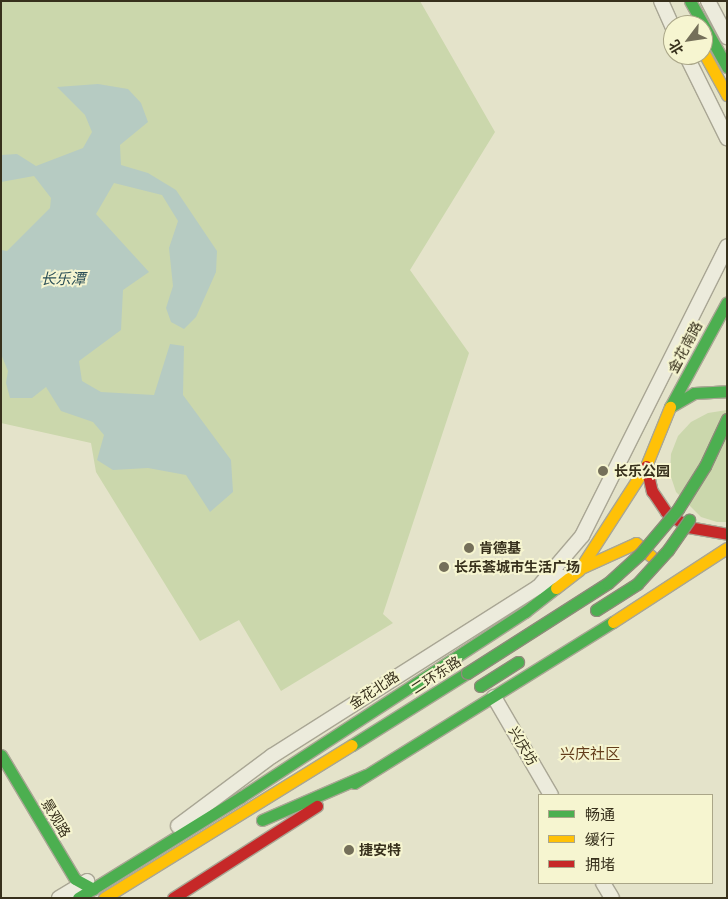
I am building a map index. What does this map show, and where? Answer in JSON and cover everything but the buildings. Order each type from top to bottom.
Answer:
[{"type":"main road","points":[[676,1],[684,15]]},
{"type":"main road","points":[[690,1],[727,67]]},
{"type":"main road","points":[[711,65],[727,95]]},
{"type":"main road","name":"金花南路","points":[[646,466],[670,407],[727,302]]},
{"type":"main road","points":[[670,407],[694,393],[727,391]]},
{"type":"main road","name":"二环东路","points":[[104,898],[254,807],[608,583],[640,554],[678,510],[705,466],[727,419]]},
{"type":"main road","points":[[646,466],[652,491],[666,512],[688,527],[727,534]]},
{"type":"main road","name":"金花北路","points":[[78,898],[88,886],[328,738],[525,612],[579,570],[646,466]]},
{"type":"main road","points":[[589,615],[637,584],[668,550],[696,509]]},
{"type":"main road","points":[[579,570],[627,545],[636,543],[646,549],[656,562],[656,576],[626,613]]},
{"type":"main road","points":[[173,898],[494,697],[727,548]]},
{"type":"main road","points":[[476,688],[530,653]]},
{"type":"main road","points":[[254,807],[328,738]]},
{"type":"main road","name":"景观路","points":[[1,755],[76,879],[88,886]]},
{"type":"main road","points":[[350,768],[258,823],[366,776]]},
{"type":"street","points":[[661,1],[667,15]]},
{"type":"street","points":[[708,1],[727,37]]},
{"type":"street","points":[[691,65],[727,138]]},
{"type":"street","points":[[538,587],[582,536],[727,246]]},
{"type":"street","points":[[59,898],[88,886],[168,834],[272,756],[538,587],[579,570]]},
{"type":"street","name":"兴庆坊","points":[[494,697],[551,794]]},
{"type":"street","points":[[604,884],[612,898]]},
{"type":"green space","points":[[1,1],[420,1],[495,132],[410,270],[469,353],[383,614],[393,623],[281,691],[239,620],[200,641],[96,472],[91,443],[1,423]]},
{"type":"green space","points":[[727,410],[727,522],[717,522],[701,517],[676,492],[670,474],[671,454],[678,436],[691,422],[708,413]]},
{"type":"water","name":"长乐潭","points":[[98,84],[128,89],[141,103],[148,122],[120,145],[121,165],[148,173],[176,190],[217,251],[216,272],[196,317],[184,329],[171,322],[166,308],[173,286],[169,248],[178,221],[162,195],[114,183],[96,214],[149,272],[123,290],[121,330],[79,361],[82,381],[101,392],[154,395],[170,344],[184,346],[183,395],[231,460],[233,492],[210,512],[186,475],[148,468],[113,470],[97,460],[104,435],[93,422],[61,411],[46,387],[32,398],[10,398],[6,383],[8,371],[1,354],[1,250],[7,251],[50,208],[51,198],[34,176],[1,182],[1,155],[17,154],[36,166],[83,148],[92,132],[85,115],[57,87]]},
{"type":"traffic: fast","points":[[690,1],[727,67]]},
{"type":"traffic: fast","points":[[670,407],[727,302]]},
{"type":"traffic: fast","points":[[670,407],[694,393],[727,391]]},
{"type":"traffic: fast","points":[[467,673],[608,583],[640,554],[678,509],[705,466],[727,419]]},
{"type":"traffic: fast","points":[[596,610],[637,584],[668,550],[689,520]]},
{"type":"traffic: fast","points":[[78,898],[241,797],[525,612],[556,588]]},
{"type":"traffic: fast","points":[[354,783],[613,622]]},
{"type":"traffic: fast","points":[[480,686],[518,662]]},
{"type":"traffic: fast","points":[[352,745],[467,673]]},
{"type":"traffic: fast","points":[[1,755],[75,879],[93,889]]},
{"type":"traffic: fast","points":[[262,820],[366,775]]},
{"type":"traffic: slow","points":[[710,65],[727,95]]},
{"type":"traffic: slow","points":[[556,588],[579,570],[646,466],[670,407]]},
{"type":"traffic: slow","points":[[581,568],[636,543],[651,556]]},
{"type":"traffic: slow","points":[[613,622],[727,548]]},
{"type":"traffic: slow","points":[[104,898],[352,745]]},
{"type":"traffic: jam","points":[[646,466],[652,491],[666,512],[688,527],[727,534]]},
{"type":"traffic: jam","points":[[173,898],[317,806]]},
{"type":"place","name":"长乐公园","points":[[603,471]]},
{"type":"place","name":"肯德基","points":[[469,548]]},
{"type":"place","name":"长乐荟城市生活广场","points":[[444,567]]},
{"type":"place","name":"捷安特","points":[[349,850]]},
{"type":"district","name":"兴庆社区","points":[[590,755]]}]
